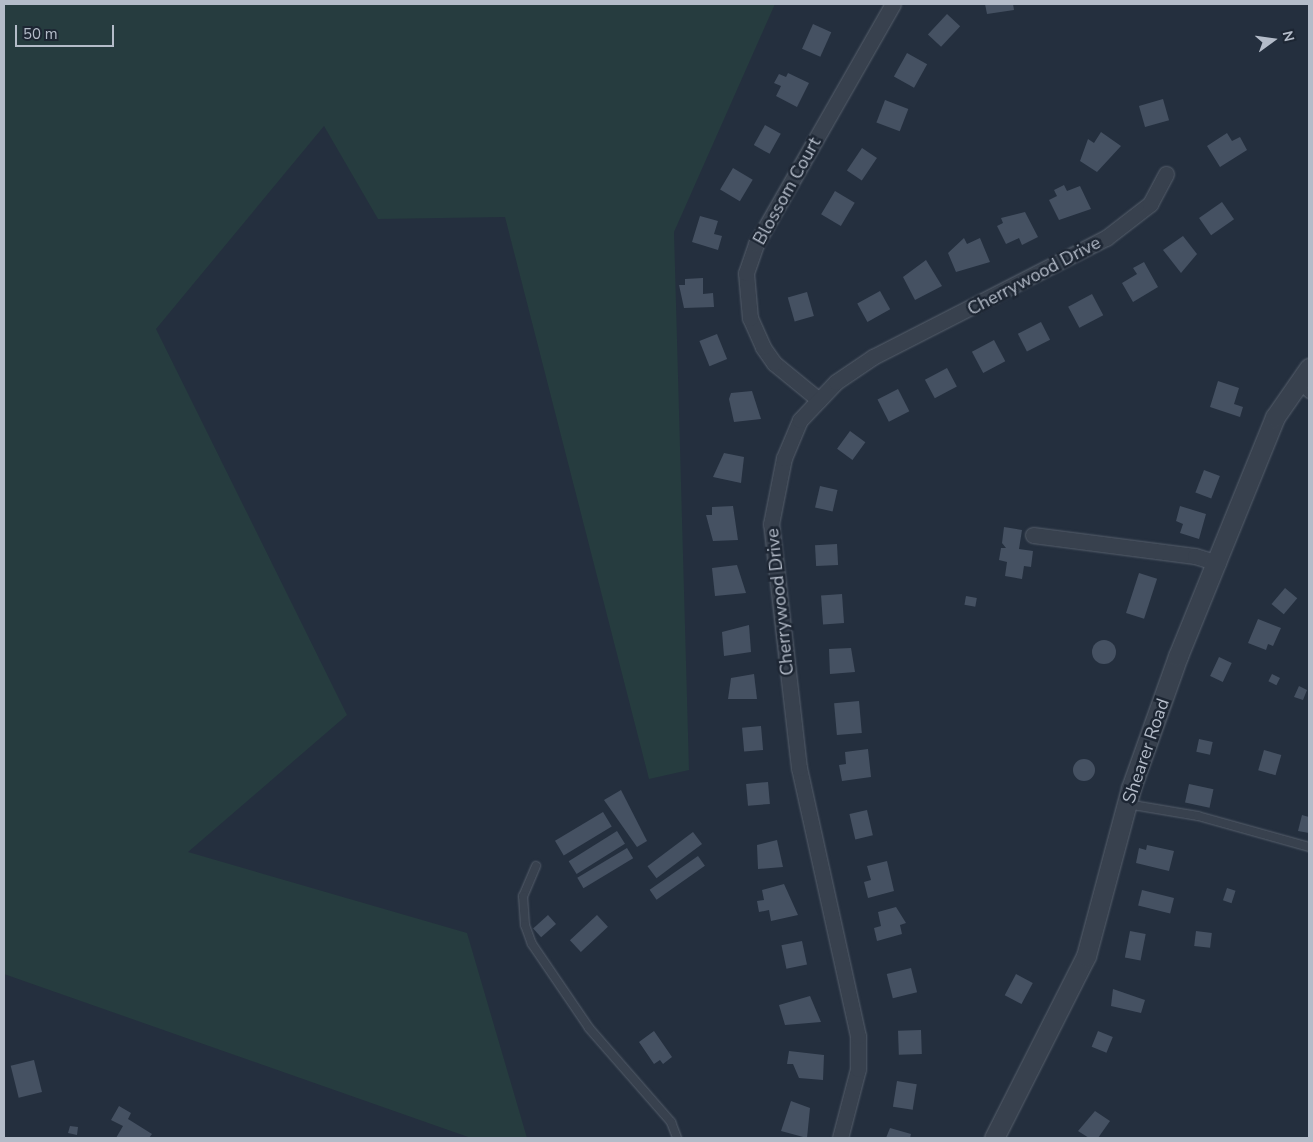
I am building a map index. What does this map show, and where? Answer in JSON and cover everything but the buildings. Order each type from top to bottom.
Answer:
[{"type":"street","name":"Blossom Court","points":[[819,400],[774,363],[763,347],[750,318],[746,273],[756,244],[893,4]]},
{"type":"street","name":"Cherrywood Drive","points":[[840,1138],[858,1069],[858,1036],[808,826],[771,524],[784,458],[800,420],[836,382],[873,357],[1106,238],[1150,204],[1166,174]]},
{"type":"street","name":"Shearer Road","points":[[994,1138],[1086,956],[1127,804],[1178,656],[1218,564],[1275,417],[1303,388],[1309,368]]},
{"type":"street","points":[[1033,535],[1195,556],[1218,564]]},
{"type":"lane","points":[[1127,804],[1198,816],[1309,847]]},
{"type":"lane","points":[[536,866],[523,896],[525,925],[532,944],[589,1028],[671,1122],[677,1138]]},
{"type":"green space","points":[[4,4],[775,4],[674,232],[689,770],[649,779],[505,217],[378,219],[324,126],[156,329],[347,715],[188,852],[467,933],[527,1138],[471,1138],[4,974]]}]
